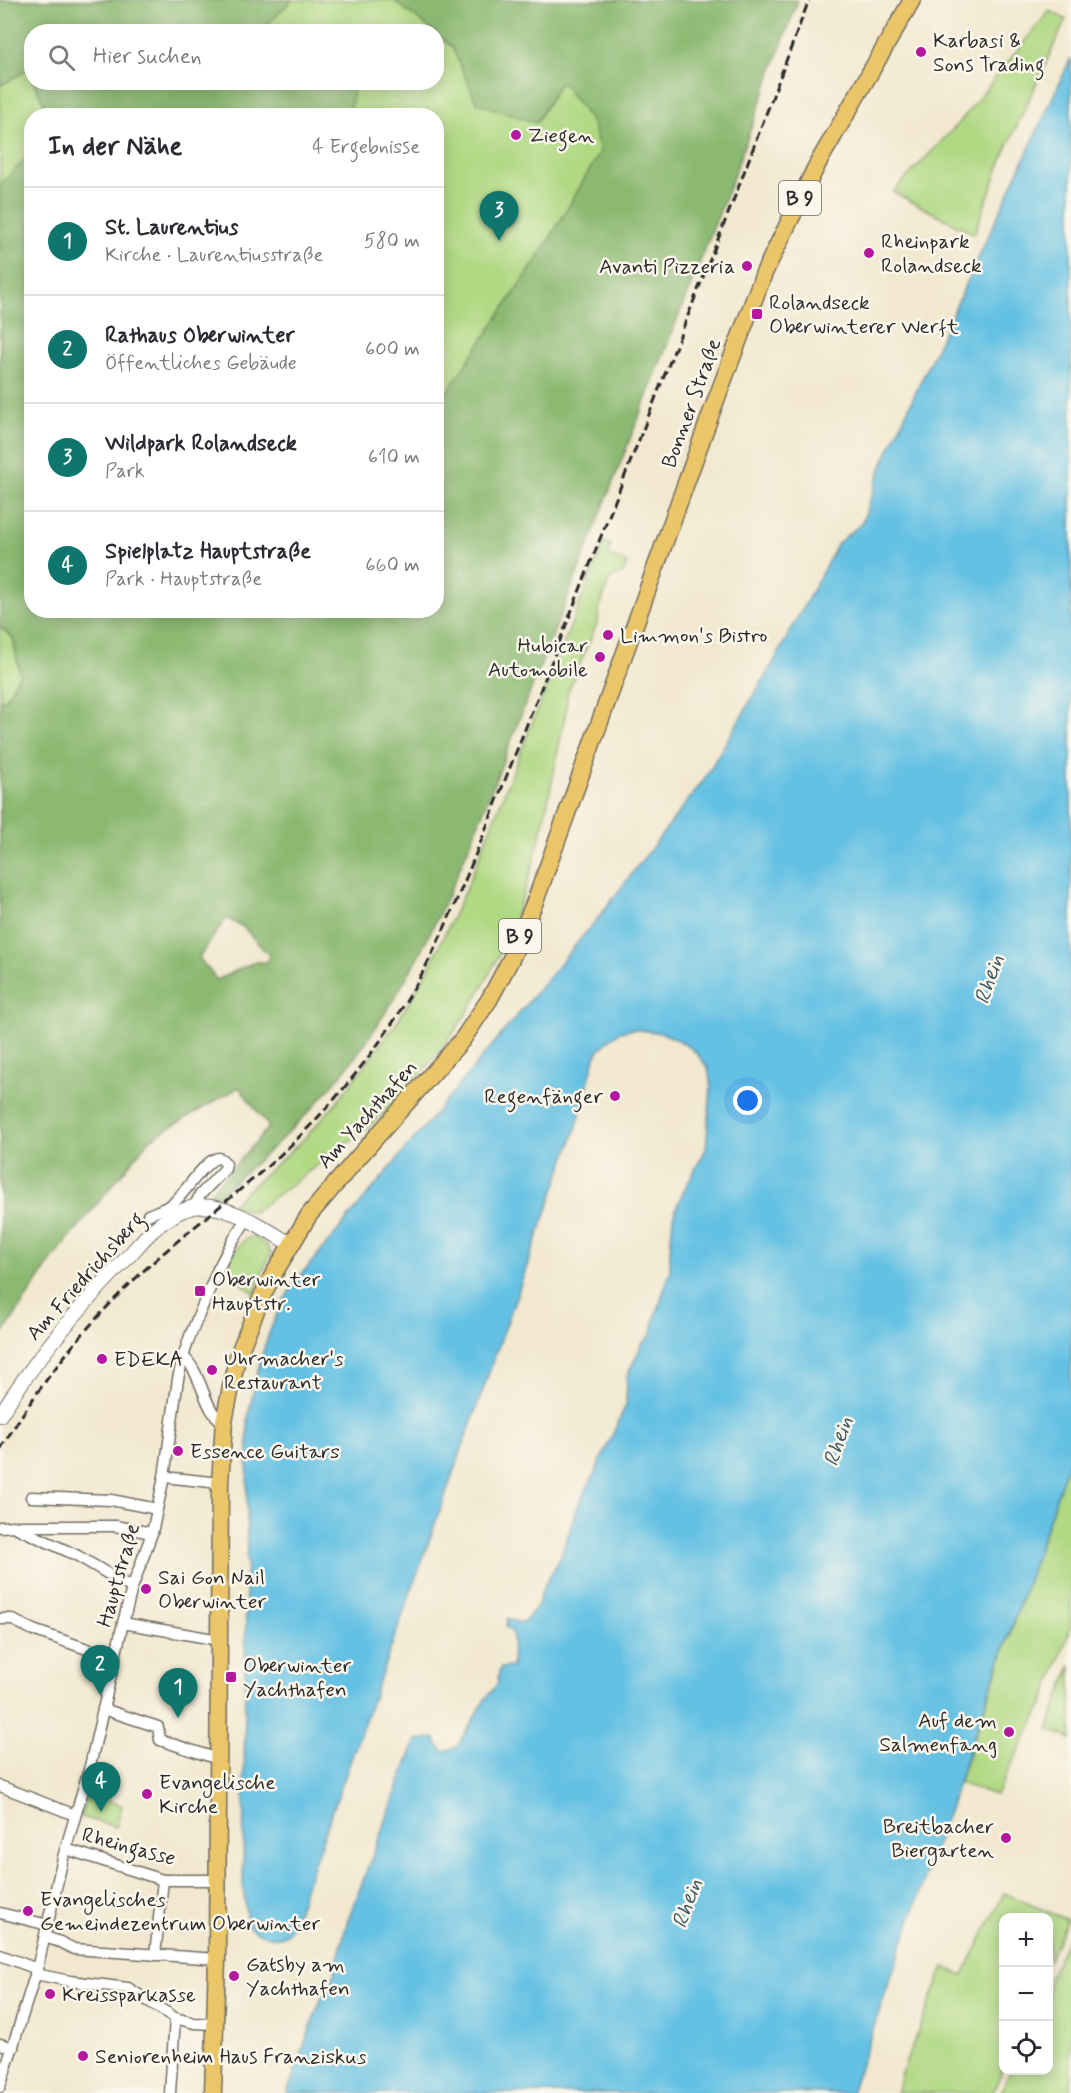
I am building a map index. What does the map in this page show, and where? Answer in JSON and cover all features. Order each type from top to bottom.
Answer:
[{"type":"main road","name":"Bonner Straße","points":[[556,842],[764,273],[818,163],[912,0]]},
{"type":"main road","name":"Am Yachthafen","points":[[213,2093],[218,1880],[220,1483],[224,1421],[230,1386],[241,1348],[261,1298],[290,1244],[309,1215],[448,1058],[473,1026],[489,1000],[511,959],[556,842]]},
{"type":"street","points":[[148,1215],[171,1205],[206,1164],[219,1158],[226,1164],[225,1169],[200,1195],[194,1207],[211,1207],[247,1219],[290,1244]]},
{"type":"street","name":"Am Friedrichsberg","points":[[0,1415],[40,1356],[114,1271],[168,1218],[194,1207]]},
{"type":"street","name":"Hauptstraße","points":[[0,2086],[36,1972],[66,1849],[90,1766],[132,1588],[152,1533],[164,1477],[183,1358],[218,1269],[247,1219]]},
{"type":"street","points":[[183,1358],[195,1371],[215,1416],[224,1421]]},
{"type":"street","points":[[164,1477],[220,1483]]},
{"type":"street","points":[[31,1497],[111,1500],[157,1509]]},
{"type":"street","points":[[13,1526],[78,1556],[132,1588]]},
{"type":"street","points":[[0,1527],[115,1526],[152,1533]]},
{"type":"street","points":[[0,1619],[11,1619],[33,1630],[90,1650]]},
{"type":"street","points":[[123,1623],[219,1640]]},
{"type":"street","points":[[104,1704],[158,1727],[160,1740],[218,1759]]},
{"type":"street","points":[[0,1786],[75,1815]]},
{"type":"street","name":"Rheingasse","points":[[66,1849],[163,1880],[218,1880]]},
{"type":"street","points":[[155,1955],[163,1880]]},
{"type":"street","points":[[0,1913],[48,1925]]},
{"type":"street","points":[[45,1937],[74,1949],[217,1959]]},
{"type":"street","points":[[0,1955],[36,1972],[70,1981],[128,1988],[175,2018],[194,2024],[214,2025]]},
{"type":"street","points":[[170,2093],[175,2018]]},
{"type":"street","points":[[0,2044],[13,2048]]},
{"type":"green space","points":[[0,0],[450,0],[527,13],[615,157],[444,432],[444,108],[24,108],[24,462],[0,447]]},
{"type":"green space","points":[[0,0],[292,0],[268,24],[24,24],[24,72],[0,86]]},
{"type":"green space","points":[[393,0],[798,0],[729,188],[473,837],[427,939],[391,1004],[349,1065],[325,1094],[270,1149],[212,1201],[210,1191],[269,1127],[239,1087],[150,1139],[53,1258],[0,1338],[0,701],[6,699],[20,674],[13,638],[0,627],[0,185],[24,160],[24,618],[444,618],[444,397],[542,252],[600,152],[593,124],[561,81],[536,123],[477,103],[452,47],[444,41],[444,24],[424,24]],"holes":[[[226,918],[243,927],[269,955],[268,962],[254,962],[217,980],[199,958]]]},
{"type":"green space","points":[[1049,11],[1066,19],[1004,154],[974,234],[893,192],[959,123]]},
{"type":"green space","points":[[38,90],[353,90],[351,108],[46,108]]},
{"type":"green space","points":[[604,542],[611,545],[607,555],[627,563],[623,573],[609,580],[599,610],[598,621],[567,694],[566,711],[545,814],[525,890],[511,928],[475,1000],[429,1065],[371,1125],[254,1212],[231,1205],[303,1140],[336,1103],[396,1024],[428,970],[469,882]]},
{"type":"green space","points":[[0,627],[13,638],[20,674],[6,699],[0,701]]},
{"type":"green space","points":[[253,1236],[266,1245],[271,1253],[254,1293],[225,1272],[239,1246],[247,1238]]},
{"type":"green space","points":[[1071,1455],[1071,1627],[1043,1704],[996,1795],[959,1783]]},
{"type":"green space","points":[[1071,1665],[1071,1739],[1048,1729]]},
{"type":"green space","points":[[87,1793],[122,1806],[116,1827],[81,1817]]},
{"type":"green space","points":[[1004,1893],[1051,1913],[999,1913],[1000,2075],[993,2093],[896,2093],[905,2064],[944,1967],[963,1975]]},
{"type":"green space","points":[[1053,1914],[1067,1920],[1053,1952]]},
{"type":"green space","points":[[1071,1932],[1071,2093],[1001,2093],[1008,2075],[1053,2075],[1053,1970]]},
{"type":"water","name":"Rhein","points":[[1071,58],[1071,1455],[851,2093],[287,2093],[322,1996],[334,1974],[347,1923],[416,1740],[434,1738],[443,1752],[457,1747],[486,1698],[497,1685],[500,1668],[512,1667],[513,1633],[506,1627],[507,1618],[520,1623],[527,1619],[538,1605],[543,1588],[560,1558],[580,1501],[626,1405],[627,1376],[642,1344],[652,1334],[670,1272],[673,1217],[682,1194],[706,1149],[711,1087],[708,1068],[691,1048],[674,1038],[662,1033],[633,1029],[620,1032],[610,1039],[595,1057],[577,1126],[296,1917],[290,1930],[280,1937],[268,1937],[247,1925],[243,1883],[248,1418],[269,1333],[283,1302],[301,1275],[598,918],[703,781],[772,665],[838,543],[862,523],[883,463]]},
{"type":"railway","points":[[0,1450],[45,1382],[115,1298],[175,1243],[259,1174],[318,1118],[385,1034],[426,966],[481,841],[737,191],[809,0]]},
{"type":"place","name":"Karbasi & Sons Trading","points":[[921,52]]},
{"type":"place","name":"Ziegen","points":[[516,135]]},
{"type":"place","name":"Wildpark Rolandseck","points":[[499,241]]},
{"type":"place","name":"Rheinpark Rolandseck","points":[[869,253]]},
{"type":"place","name":"Avanti Pizzeria","points":[[747,266]]},
{"type":"place","name":"Rolandseck Oberwinterer Werft","points":[[757,314]]},
{"type":"place","name":"Limmon's Bistro","points":[[608,635]]},
{"type":"place","name":"Hubicar Automobile","points":[[600,657]]},
{"type":"place","name":"Regenfänger","points":[[615,1096]]},
{"type":"place","name":"Oberwinter Hauptstr.","points":[[200,1291]]},
{"type":"place","name":"EDEKA","points":[[102,1359]]},
{"type":"place","name":"Uhrmacher's Restaurant","points":[[212,1370]]},
{"type":"place","name":"Essence Guitars","points":[[178,1451]]},
{"type":"place","name":"Sai Gon Nail Oberwinter","points":[[146,1589]]},
{"type":"place","name":"Oberwinter Yachthafen","points":[[231,1677]]},
{"type":"place","name":"Rathaus Oberwinter","points":[[100,1695]]},
{"type":"place","name":"St. Laurentius","points":[[178,1718]]},
{"type":"place","name":"Auf dem Salmenfang","points":[[1009,1732]]},
{"type":"place","name":"Evangelische Kirche","points":[[147,1794]]},
{"type":"place","name":"Spielplatz Hauptstraße","points":[[101,1812]]},
{"type":"place","name":"Breitbacher Biergarten","points":[[1006,1838]]},
{"type":"place","name":"Evangelisches Gemeindezentrum Oberwinter","points":[[28,1911]]},
{"type":"place","name":"Gatsby am Yachthafen","points":[[234,1976]]},
{"type":"place","name":"Kreissparkasse","points":[[50,1994]]},
{"type":"place","name":"Seniorenheim Haus Franziskus","points":[[83,2056]]}]
